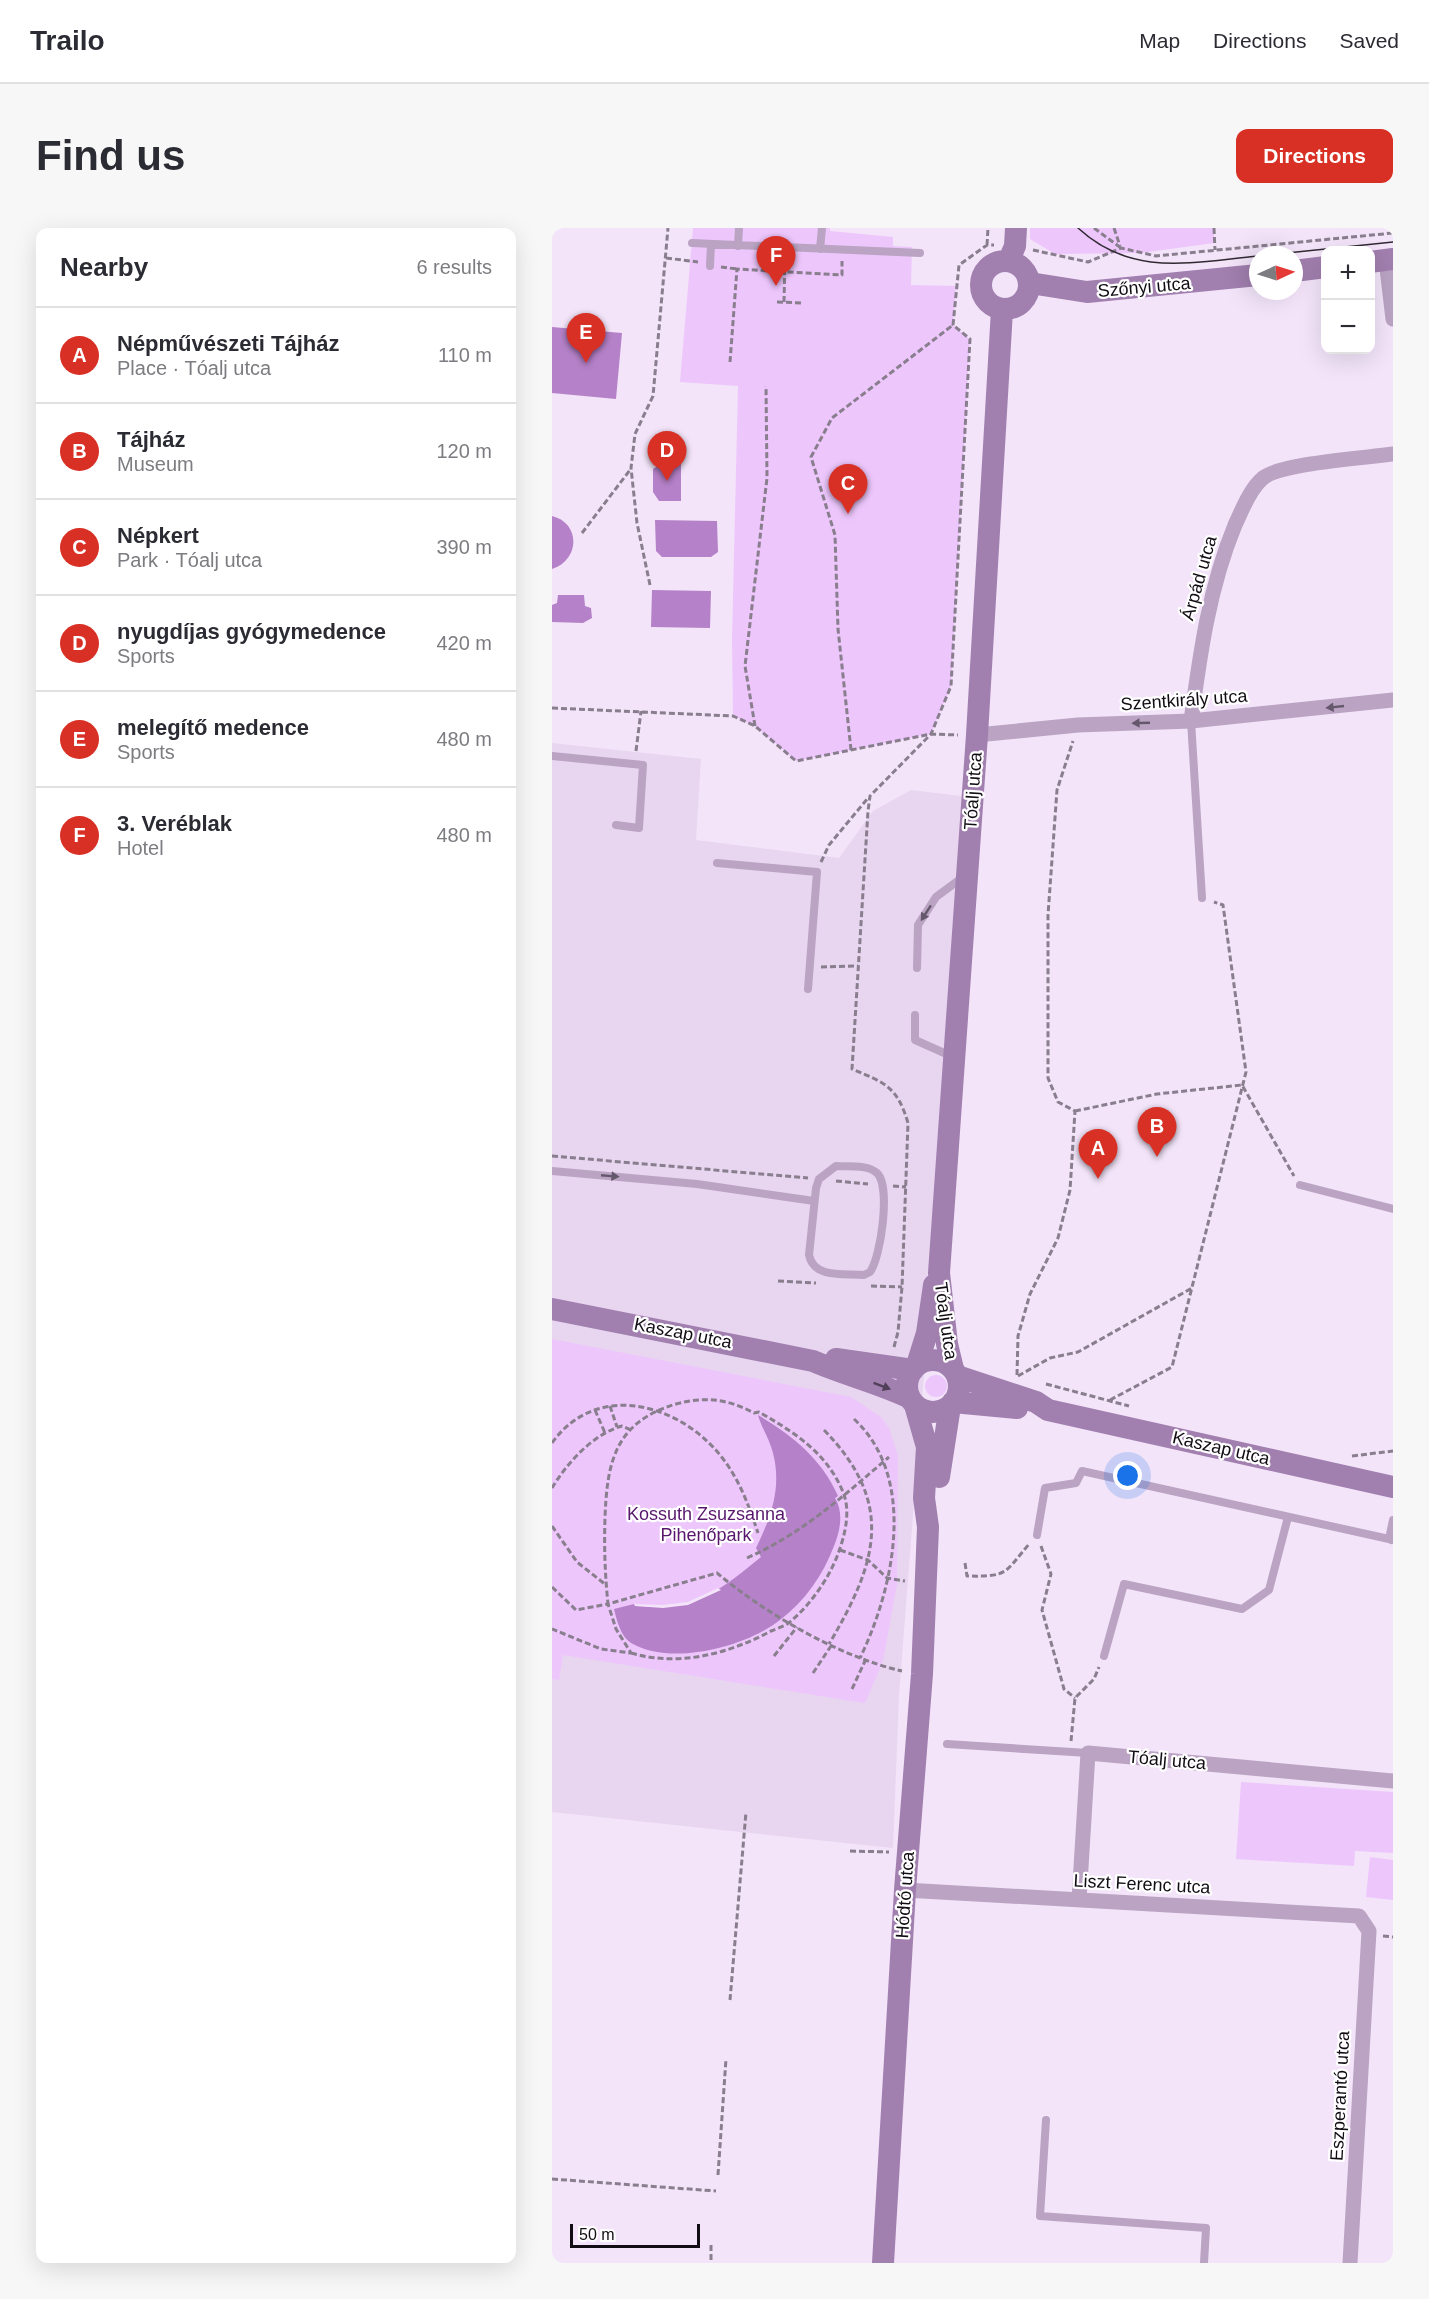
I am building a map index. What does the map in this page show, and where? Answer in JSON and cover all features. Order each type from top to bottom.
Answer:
[{"type":"street","points":[[1013,245],[1018,264],[1026,273],[1030,283],[1026,298],[1014,308],[1002,310],[988,303],[981,291],[981,279],[985,269],[1013,245]]},
{"type":"street","points":[[1383,260],[1393,320]]},
{"type":"street","points":[[1303,270],[1321,268]]},
{"type":"street","name":"Szőnyi utca","points":[[1030,283],[1087,292],[1249,276]]},
{"type":"street","name":"Tóalj utca","points":[[955,1372],[947,1344],[939,1272],[977,735],[1002,310]]},
{"type":"street","name":"Árpád utca","points":[[1191,721],[1200,648],[1220,562],[1244,505],[1263,478],[1290,468],[1393,454]]},
{"type":"street","name":"Szentkirály utca","points":[[977,735],[1078,725],[1191,721],[1393,700]]},
{"type":"street","name":"Tóalj utca","points":[[915,1367],[927,1333],[934,1284],[939,1272]]},
{"type":"street","name":"Kaszap utca","points":[[552,1309],[813,1361],[883,1385],[913,1401]]},
{"type":"street","name":"Kaszap utca","points":[[813,1361],[836,1359],[915,1367]]},
{"type":"street","points":[[932,1359],[939,1360],[955,1372],[958,1392],[951,1404],[936,1412],[921,1409],[913,1401],[907,1384],[915,1367],[932,1359]]},
{"type":"street","name":"Kaszap utca","points":[[955,1372],[1036,1402],[1048,1410]]},
{"type":"street","name":"Hódtó utca","points":[[883,2263],[905,1890],[922,1674],[928,1527],[924,1498],[927,1447],[913,1401]]},
{"type":"street","name":"Kaszap utca","points":[[951,1404],[1035,1411],[1048,1410],[1393,1487]]},
{"type":"street","name":"Hódtó utca","points":[[928,1527],[938,1500],[942,1449],[951,1404]]},
{"type":"street","points":[[1079,1900],[1088,1753]]},
{"type":"street","name":"Tóalj utca","points":[[1088,1753],[1393,1781]]},
{"type":"street","name":"Liszt Ferenc utca","points":[[905,1890],[1359,1916],[1369,1931]]},
{"type":"street","name":"Eszperantó utca","points":[[1350,2263],[1369,1931]]},
{"type":"lane","points":[[738,246],[739,228]]},
{"type":"lane","points":[[820,249],[822,228]]},
{"type":"lane","points":[[692,243],[920,253]]},
{"type":"lane","points":[[710,266],[711,244]]},
{"type":"lane","points":[[1191,721],[1202,898]]},
{"type":"lane","points":[[552,756],[643,765],[639,828],[616,825]]},
{"type":"lane","points":[[717,863],[817,872],[808,989]]},
{"type":"lane","points":[[917,968],[918,925],[936,897],[966,874]]},
{"type":"lane","points":[[915,1015],[915,1040],[955,1058]]},
{"type":"lane","points":[[836,1166],[867,1168],[875,1171],[884,1185],[879,1254],[870,1272],[864,1275],[821,1272],[811,1264],[809,1255],[814,1201],[819,1179],[836,1166]]},
{"type":"lane","points":[[552,1171],[787,1196],[814,1201]]},
{"type":"lane","points":[[1300,1185],[1393,1209]]},
{"type":"lane","points":[[1037,1535],[1045,1488],[1076,1483],[1082,1471],[1391,1540],[1393,1520]]},
{"type":"lane","points":[[1104,1656],[1124,1584],[1242,1609],[1269,1590],[1288,1517]]},
{"type":"lane","points":[[947,1744],[1088,1753]]},
{"type":"lane","points":[[1046,2120],[1040,2216],[1206,2228],[1204,2263]]},
{"type":"path","points":[[650,585],[637,523],[631,468],[635,434],[653,396],[668,228]]},
{"type":"path","points":[[987,245],[988,228]]},
{"type":"path","points":[[1094,228],[1121,248],[1156,256],[1393,233]]},
{"type":"path","points":[[1113,228],[1121,248]]},
{"type":"path","points":[[1214,228],[1215,250]]},
{"type":"path","points":[[851,750],[838,629],[835,535],[811,457],[832,418],[953,325],[958,264],[987,245],[1013,245],[1088,262],[1121,248]]},
{"type":"path","points":[[783,302],[786,248]]},
{"type":"path","points":[[730,362],[738,269],[842,275],[843,250]]},
{"type":"path","points":[[665,258],[692,260]]},
{"type":"path","points":[[777,302],[804,303]]},
{"type":"path","points":[[817,872],[829,845],[870,796],[932,734],[951,686],[970,339],[953,325]]},
{"type":"path","points":[[755,726],[745,666],[767,478],[766,386]]},
{"type":"path","points":[[582,533],[631,468]]},
{"type":"path","points":[[552,708],[733,716],[755,726],[796,761],[932,734],[977,735]]},
{"type":"path","points":[[634,764],[640,711]]},
{"type":"path","points":[[1078,725],[1057,790],[1048,915],[1048,1078],[1058,1102],[1075,1111],[1158,1094],[1242,1085]]},
{"type":"path","points":[[870,796],[852,1069],[890,1086],[902,1102],[908,1123],[898,1332],[927,1333]]},
{"type":"path","points":[[1040,1383],[1110,1400],[1172,1367],[1246,1072],[1223,905],[1202,898]]},
{"type":"path","points":[[809,967],[858,966]]},
{"type":"path","points":[[1242,1085],[1300,1185]]},
{"type":"path","points":[[1017,1377],[1018,1336],[1030,1294],[1058,1238],[1070,1190],[1075,1111]]},
{"type":"path","points":[[552,1156],[906,1187]]},
{"type":"path","points":[[1017,1377],[1050,1358],[1078,1352],[1192,1288]]},
{"type":"path","points":[[1007,1375],[1028,1380]]},
{"type":"path","points":[[552,1629],[601,1649],[669,1659],[706,1655],[744,1644],[790,1623],[825,1580],[839,1550],[846,1522],[844,1497],[835,1475],[805,1441],[759,1412],[754,1413],[735,1403],[715,1398],[692,1400],[658,1410],[631,1430],[617,1448],[607,1474],[604,1551],[608,1605],[616,1629],[631,1653]]},
{"type":"path","points":[[552,1443],[567,1425],[595,1410],[610,1406],[632,1405],[658,1410],[696,1430],[721,1455],[742,1489],[758,1533]]},
{"type":"path","points":[[610,1406],[617,1427]]},
{"type":"path","points":[[595,1410],[604,1433]]},
{"type":"path","points":[[852,1689],[878,1616],[887,1578],[893,1530],[890,1486],[885,1461],[869,1433],[854,1419]]},
{"type":"path","points":[[552,1488],[574,1460],[604,1433],[622,1426],[631,1430]]},
{"type":"path","points":[[813,1673],[854,1600],[868,1560],[872,1529],[870,1507],[862,1482],[845,1451],[824,1430]]},
{"type":"path","points":[[747,1558],[838,1503],[889,1457]]},
{"type":"path","points":[[552,1526],[577,1562],[606,1585]]},
{"type":"path","points":[[965,1563],[967,1576],[999,1576],[1006,1572],[1037,1535]]},
{"type":"path","points":[[1037,1535],[1051,1574],[1042,1610],[1064,1689],[1075,1698]]},
{"type":"path","points":[[839,1550],[868,1560],[887,1578],[910,1581]]},
{"type":"path","points":[[552,1587],[576,1610],[608,1605],[717,1574],[790,1623],[830,1645],[863,1659],[922,1674]]},
{"type":"path","points":[[774,1656],[797,1627]]},
{"type":"path","points":[[1070,1752],[1075,1698],[1094,1679],[1104,1656]]},
{"type":"path","points":[[730,2000],[746,1812]]},
{"type":"path","points":[[850,1851],[897,1853]]},
{"type":"path","points":[[718,2175],[726,2059]]},
{"type":"path","points":[[552,2179],[716,2191]]},
{"type":"path","points":[[711,2245],[711,2263]]},
{"type":"shaded area","points":[[552,327],[622,333],[616,399],[552,393]]},
{"type":"shaded area","points":[[662,463],[681,463],[681,501],[659,501],[653,492],[653,469]]},
{"type":"shaded area","points":[[552,516],[568,526],[573,542],[568,558],[552,569]]},
{"type":"shaded area","points":[[655,520],[717,521],[718,552],[711,557],[662,557],[656,551]]},
{"type":"shaded area","points":[[652,590],[711,591],[710,628],[651,627]]},
{"type":"shaded area","points":[[558,595],[584,595],[585,606],[591,608],[592,618],[583,623],[552,622],[552,605],[557,603]]},
{"type":"shaded area","points":[[552,743],[701,759],[696,840],[839,858],[873,811],[911,790],[969,797],[899,1695],[893,1848],[552,1812]]},
{"type":"shaded area","points":[[758,1415],[783,1431],[815,1459],[838,1496],[835,1498],[840,1516],[839,1528],[824,1567],[812,1587],[789,1613],[766,1630],[748,1638],[729,1645],[688,1653],[649,1650],[633,1644],[618,1624],[614,1609],[634,1604],[657,1607],[690,1602],[718,1590],[761,1557],[756,1548],[774,1502],[776,1478],[772,1448]]},
{"type":"green space","points":[[693,228],[830,228],[830,231],[893,237],[893,246],[912,247],[911,285],[956,286],[953,325],[970,339],[951,686],[931,734],[796,761],[755,726],[733,716],[732,640],[738,386],[680,382]]},
{"type":"green space","points":[[1030,228],[1214,228],[1214,243],[1141,253],[1055,254],[1030,239]]},
{"type":"green space","name":"Kossuth Zsuzsanna Pihenőpark","points":[[552,1339],[851,1397],[881,1417],[889,1428],[898,1456],[897,1584],[883,1661],[865,1703],[563,1655],[559,1680],[552,1679]]},
{"type":"green space","points":[[936,1375],[944,1378],[947,1386],[944,1394],[936,1397],[928,1394],[925,1386],[928,1378]]},
{"type":"green space","points":[[1241,1782],[1393,1792],[1393,1853],[1355,1851],[1354,1866],[1236,1859]]},
{"type":"green space","points":[[1370,1857],[1393,1860],[1393,1900],[1366,1897]]},
{"type":"pier","points":[[718,1588],[721,1590],[688,1605],[663,1608],[635,1606],[634,1604],[663,1605],[688,1602]]},
{"type":"tram line","points":[[1078,228],[1099,244],[1120,254],[1141,260],[1186,263],[1249,257]]},
{"type":"tram line","points":[[1303,251],[1393,242]]},
{"type":"place","name":"3. Veréblak","points":[[776,286]]},
{"type":"place","name":"melegítő medence","points":[[586,363]]},
{"type":"place","name":"nyugdíjas gyógymedence","points":[[667,481]]},
{"type":"place","name":"Népkert","points":[[848,514]]},
{"type":"place","name":"Tájház","points":[[1157,1157]]},
{"type":"place","name":"Népművészeti Tájház","points":[[1098,1179]]}]
